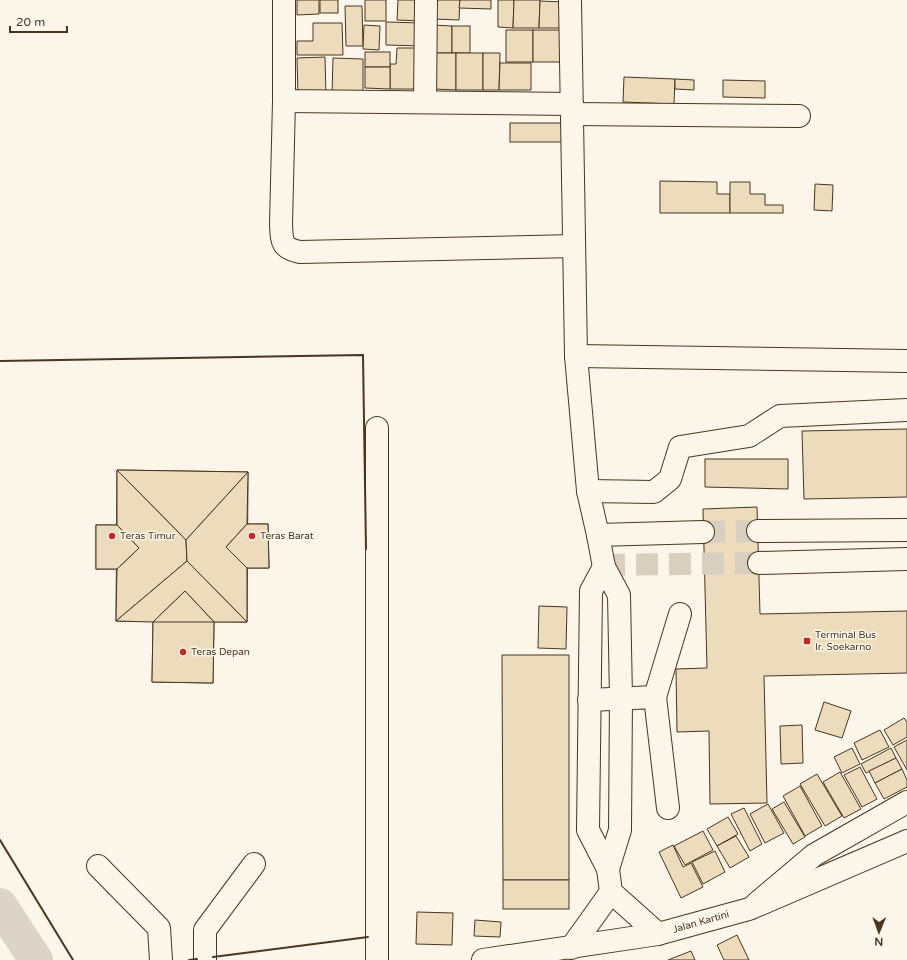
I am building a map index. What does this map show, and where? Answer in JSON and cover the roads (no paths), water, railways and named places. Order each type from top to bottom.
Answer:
[{"type":"main road","points":[[284,0],[284,101],[281,224],[282,241],[284,246],[300,252],[574,246]]},
{"type":"main road","points":[[425,102],[426,0]]},
{"type":"main road","points":[[570,0],[576,356],[588,491],[604,567],[619,595],[621,698],[620,830],[608,869]]},
{"type":"main road","points":[[284,101],[425,102],[572,109],[798,116]]},
{"type":"main road","points":[[576,356],[907,361]]},
{"type":"main road","points":[[588,491],[654,492],[670,479],[680,447],[749,436],[780,416],[907,410]]},
{"type":"main road","points":[[377,428],[377,960]]},
{"type":"main road","points":[[758,531],[907,530]]},
{"type":"main road","points":[[598,535],[703,532]]},
{"type":"main road","points":[[759,563],[907,559]]},
{"type":"main road","points":[[604,567],[591,591],[588,830],[608,869],[611,892],[658,934]]},
{"type":"main road","points":[[668,808],[655,697],[680,614]]},
{"type":"main road","points":[[589,700],[655,697]]},
{"type":"main road","points":[[749,909],[814,855],[907,802]]},
{"type":"main road","points":[[588,830],[620,830]]},
{"type":"main road","name":"Jalan Kartini","points":[[484,960],[658,934],[749,909],[907,841]]},
{"type":"main road","points":[[205,960],[205,930],[254,864]]},
{"type":"main road","points":[[98,866],[159,928],[161,960]]},
{"type":"main road","points":[[571,948],[611,892]]},
{"type":"waterway","points":[[0,905],[36,960]]},
{"type":"tunnel","points":[[703,532],[758,531]]},
{"type":"tunnel","points":[[603,565],[759,563]]},
{"type":"place","name":"Teras Timur","points":[[112,536]]},
{"type":"place","name":"Teras Barat","points":[[252,536]]},
{"type":"place","name":"Terminal Bus Ir. Soekarno","points":[[807,641]]},
{"type":"place","name":"Teras Depan","points":[[183,652]]}]
